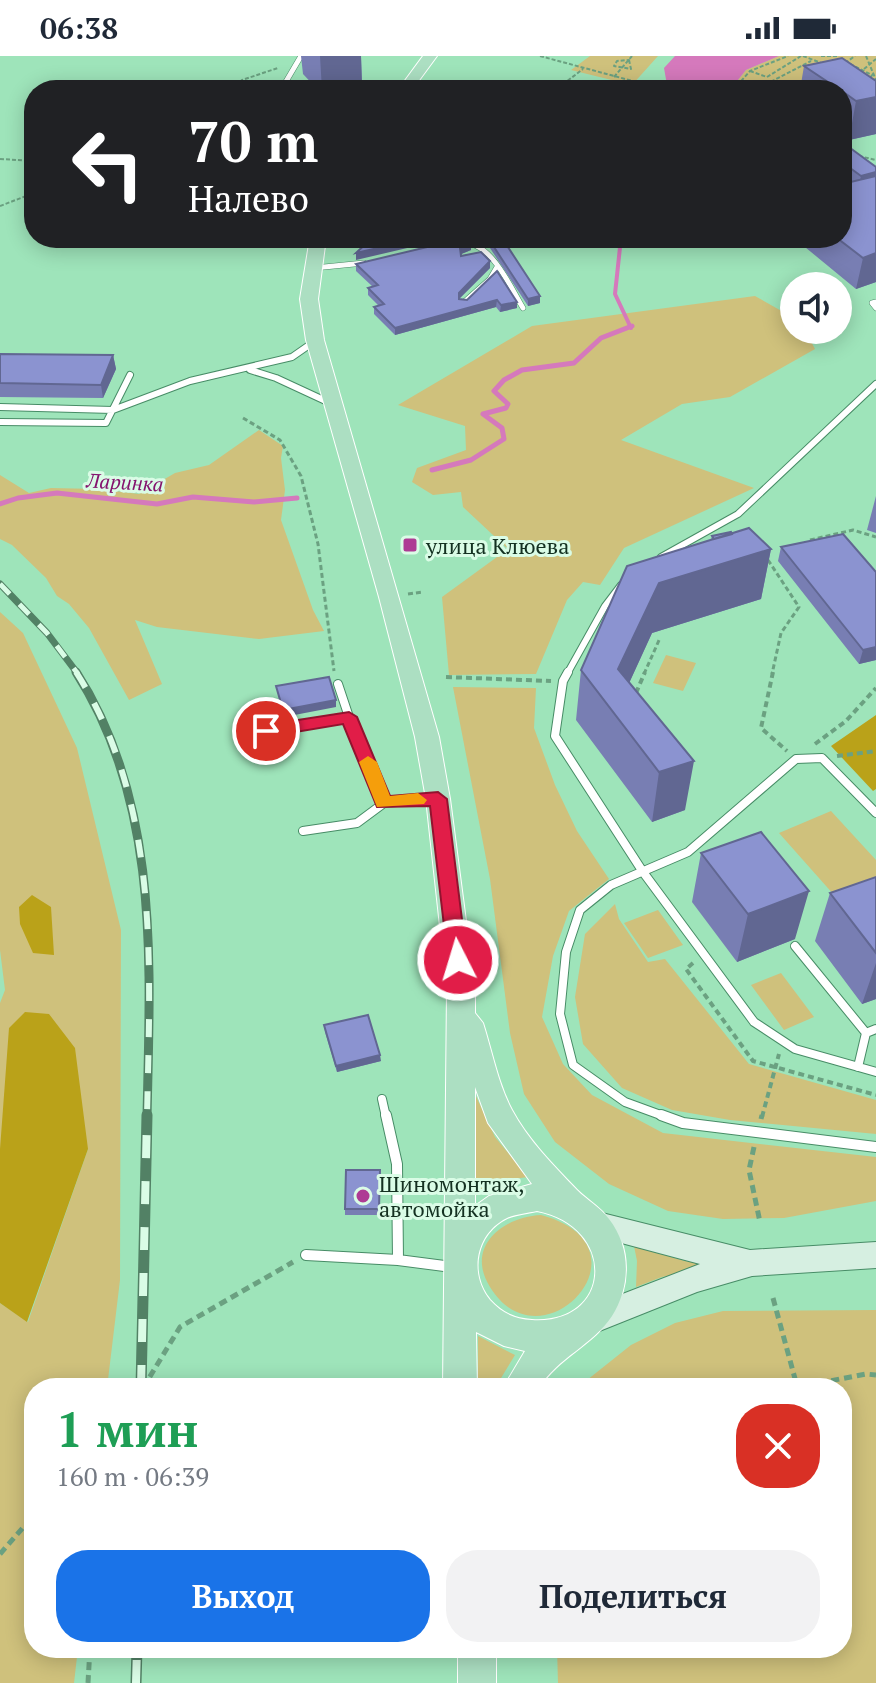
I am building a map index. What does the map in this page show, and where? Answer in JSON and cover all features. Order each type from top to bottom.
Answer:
[{"type":"main road","points":[[412,80],[430,56]]},
{"type":"main road","points":[[316,248],[309,299],[315,340],[390,597],[427,737],[438,799],[461,990],[460,1378]]},
{"type":"main road","points":[[461,990],[498,1114],[530,1161],[584,1216],[611,1256],[612,1274],[608,1292],[587,1322],[534,1365],[526,1378]]},
{"type":"main road","points":[[584,1216],[537,1197],[500,1204],[472,1226],[463,1241],[459,1267],[466,1294],[476,1310],[509,1333],[530,1338],[550,1337],[570,1332],[587,1322]]},
{"type":"main road","points":[[477,1658],[477,1683]]},
{"type":"street","points":[[584,1216],[752,1263]]},
{"type":"street","points":[[587,1322],[695,1279],[752,1263],[876,1255]]},
{"type":"lane","points":[[287,80],[301,56]]},
{"type":"lane","points":[[482,248],[523,308]]},
{"type":"lane","points":[[475,255],[486,251]]},
{"type":"lane","points":[[312,268],[336,268],[370,262]]},
{"type":"lane","points":[[463,303],[490,279],[497,267]]},
{"type":"lane","points":[[0,407],[113,410],[190,381],[292,357],[315,340]]},
{"type":"lane","points":[[250,369],[331,403]]},
{"type":"lane","points":[[0,422],[106,423],[130,375]]},
{"type":"lane","points":[[656,560],[738,514],[876,384]]},
{"type":"lane","points":[[629,575],[605,606],[563,681],[555,736],[643,872],[754,1022],[770,1038],[876,1072]]},
{"type":"lane","points":[[338,684],[384,803]]},
{"type":"lane","points":[[239,735],[349,717]]},
{"type":"lane","points":[[876,813],[822,758],[796,759],[688,852],[611,885],[580,910],[566,952],[560,1014],[573,1065],[625,1102],[683,1123],[876,1147]]},
{"type":"lane","points":[[303,831],[357,823],[384,803],[438,799]]},
{"type":"lane","points":[[795,946],[871,1031],[858,1067]]},
{"type":"lane","points":[[382,1099],[397,1164],[398,1260]]},
{"type":"lane","points":[[306,1255],[459,1267]]},
{"type":"path","points":[[540,56],[626,80]]},
{"type":"path","points":[[614,77],[632,56]]},
{"type":"path","points":[[767,79],[802,56],[828,64]]},
{"type":"path","points":[[837,64],[847,63],[855,56]]},
{"type":"path","points":[[866,56],[876,80]]},
{"type":"path","points":[[742,80],[750,71],[786,57],[805,64]]},
{"type":"path","points":[[823,57],[837,57],[872,75]]},
{"type":"path","points":[[823,57],[828,64],[827,70]]},
{"type":"path","points":[[850,72],[862,70],[876,59]]},
{"type":"path","points":[[629,60],[631,69],[616,68],[615,63],[629,60]]},
{"type":"path","points":[[750,71],[773,79],[811,61]]},
{"type":"path","points":[[242,80],[296,63]]},
{"type":"path","points":[[767,63],[789,71]]},
{"type":"path","points":[[796,68],[811,69]]},
{"type":"path","points":[[569,80],[583,69]]},
{"type":"path","points":[[867,85],[872,75]]},
{"type":"path","points":[[860,157],[876,160]]},
{"type":"path","points":[[0,159],[24,160]]},
{"type":"path","points":[[0,206],[24,197]]},
{"type":"path","points":[[243,418],[273,433],[287,447],[302,476],[328,607],[326,649],[338,684]]},
{"type":"path","points":[[810,540],[853,530],[876,537]]},
{"type":"path","points":[[764,554],[799,607],[781,633],[761,728],[796,759],[846,721],[876,688]]},
{"type":"path","points":[[636,694],[660,638]]},
{"type":"path","points":[[446,677],[563,681]]},
{"type":"path","points":[[822,758],[876,751]]},
{"type":"path","points":[[149,1378],[180,1327],[306,1255]]},
{"type":"path","points":[[773,1298],[793,1378]]},
{"type":"path","points":[[844,1378],[876,1375]]},
{"type":"path","points":[[0,1554],[24,1526]]},
{"type":"path","points":[[88,1683],[89,1658]]},
{"type":"shaded area","points":[[590,56],[658,56],[636,80],[612,80],[571,70]]},
{"type":"shaded area","points":[[675,56],[779,56],[746,70],[738,80],[666,80],[664,68]]},
{"type":"shaded area","points":[[779,56],[876,56],[876,91],[852,91],[852,80],[738,80],[746,70]]},
{"type":"shaded area","points":[[755,296],[780,310],[780,344],[812,344],[815,349],[730,397],[682,404],[621,440],[754,488],[624,548],[600,585],[583,582],[567,600],[536,674],[449,675],[442,597],[508,549],[463,507],[461,492],[433,495],[412,482],[417,468],[466,450],[465,426],[398,405],[532,326]]},
{"type":"shaded area","points":[[259,430],[283,446],[281,458],[285,490],[281,520],[313,610],[324,631],[259,639],[157,627],[135,620],[162,684],[129,700],[89,628],[69,604],[57,596],[46,578],[12,545],[0,539],[0,475],[29,493],[51,488],[139,494],[175,473],[209,465]]},
{"type":"shaded area","points":[[0,612],[23,633],[77,748],[121,930],[120,1280],[108,1378],[24,1378],[24,1658],[77,1658],[74,1683],[0,1683],[0,1303],[28,1322],[88,1149],[0,1149],[0,1003],[5,990],[0,950]]},
{"type":"shaded area","points":[[666,655],[696,663],[683,691],[653,683]]},
{"type":"shaded area","points":[[453,687],[536,688],[534,728],[555,785],[577,831],[609,879],[569,911],[553,956],[542,1017],[563,1064],[592,1095],[663,1133],[876,1157],[876,1201],[784,1218],[723,1219],[668,1211],[609,1184],[555,1142],[524,1094],[510,1033],[490,879]]},
{"type":"shaded area","points":[[876,715],[876,789],[873,791],[831,746]]},
{"type":"shaded area","points":[[831,811],[876,860],[876,901],[850,913],[779,833]]},
{"type":"shaded area","points":[[32,895],[51,907],[54,955],[33,953],[20,924],[19,907]]},
{"type":"shaded area","points":[[615,904],[619,919],[648,962],[665,959],[749,1064],[876,1100],[876,1134],[730,1120],[672,1110],[622,1088],[583,1044],[575,997],[585,934]]},
{"type":"shaded area","points":[[658,910],[683,945],[648,958],[624,923]]},
{"type":"shaded area","points":[[781,973],[814,1017],[784,1030],[751,985]]},
{"type":"shaded area","points":[[25,1012],[49,1014],[75,1048],[88,1149],[27,1322],[0,1303],[0,1149],[9,1028]]},
{"type":"shaded area","points":[[474,1092],[495,1137],[528,1177],[506,1180],[475,1196]]},
{"type":"shaded area","points":[[541,1215],[575,1230],[590,1251],[590,1274],[579,1294],[560,1310],[536,1316],[512,1310],[490,1287],[483,1273],[482,1259],[485,1247],[501,1228],[513,1221]]},
{"type":"shaded area","points":[[634,1246],[685,1261],[716,1266],[662,1277],[636,1287]]},
{"type":"shaded area","points":[[876,1310],[876,1683],[558,1683],[557,1658],[852,1658],[852,1378],[590,1378],[631,1345],[675,1323],[723,1311]]},
{"type":"shaded area","points":[[478,1336],[515,1355],[501,1378],[478,1378]]},
{"type":"building","points":[[842,58],[876,81],[876,97],[856,101],[852,98],[852,80],[825,80],[804,66]]},
{"type":"building","points":[[852,149],[876,167],[876,172],[861,176],[852,169]]},
{"type":"building","points":[[876,176],[876,253],[863,258],[850,248],[852,182]]},
{"type":"building","points":[[361,248],[378,248],[356,253]]},
{"type":"building","points":[[423,248],[460,248],[461,256],[481,252],[490,261],[459,293],[459,299],[467,300],[497,271],[517,302],[501,305],[497,300],[395,328],[374,307],[384,304],[368,288],[378,285],[356,264]]},
{"type":"building","points":[[495,248],[509,248],[540,296],[528,299]]},
{"type":"building","points":[[0,354],[113,355],[101,385],[0,383]]},
{"type":"building","points":[[749,528],[771,549],[659,583],[618,669],[694,761],[659,772],[581,670],[627,566]]},
{"type":"building","points":[[731,532],[714,539],[712,536]]},
{"type":"building","points":[[843,534],[876,572],[876,647],[863,650],[781,547]]},
{"type":"building","points":[[329,677],[336,700],[283,710],[276,686]]},
{"type":"building","points":[[761,832],[809,891],[748,914],[701,853]]},
{"type":"building","points":[[876,877],[876,953],[830,893]]},
{"type":"building","points":[[368,1015],[380,1055],[336,1066],[324,1025]]},
{"type":"building","name":"Шиномонтаж, автомойка","points":[[346,1170],[380,1170],[379,1209],[345,1209]]},
{"type":"waterway","name":"Ларинка","points":[[620,248],[615,294],[630,327]]},
{"type":"waterway","name":"Ларинка","points":[[432,470],[471,460],[504,439],[502,428],[483,414],[506,408],[508,404],[494,391],[504,380],[522,370],[574,363],[601,338],[630,327]]},
{"type":"waterway","name":"Ларинка","points":[[0,504],[18,498],[57,493],[157,504],[193,497],[254,502],[297,498]]},
{"type":"railway","points":[[0,584],[47,633],[78,674]]},
{"type":"railway","points":[[76,672],[104,723],[123,776],[137,831],[148,945],[147,1117]]},
{"type":"railway","points":[[141,1378],[147,1115]]},
{"type":"railway","points":[[136,1683],[137,1658]]},
{"type":"slow traffic","points":[[368,762],[384,803],[418,800]]},
{"type":"place","name":"улица Клюева","points":[[410,545]]},
{"type":"place","name":"Шиномонтаж, автомойка","points":[[363,1196]]},
{"type":"route","points":[[266,731],[349,717],[384,803],[438,799],[458,960]]}]
